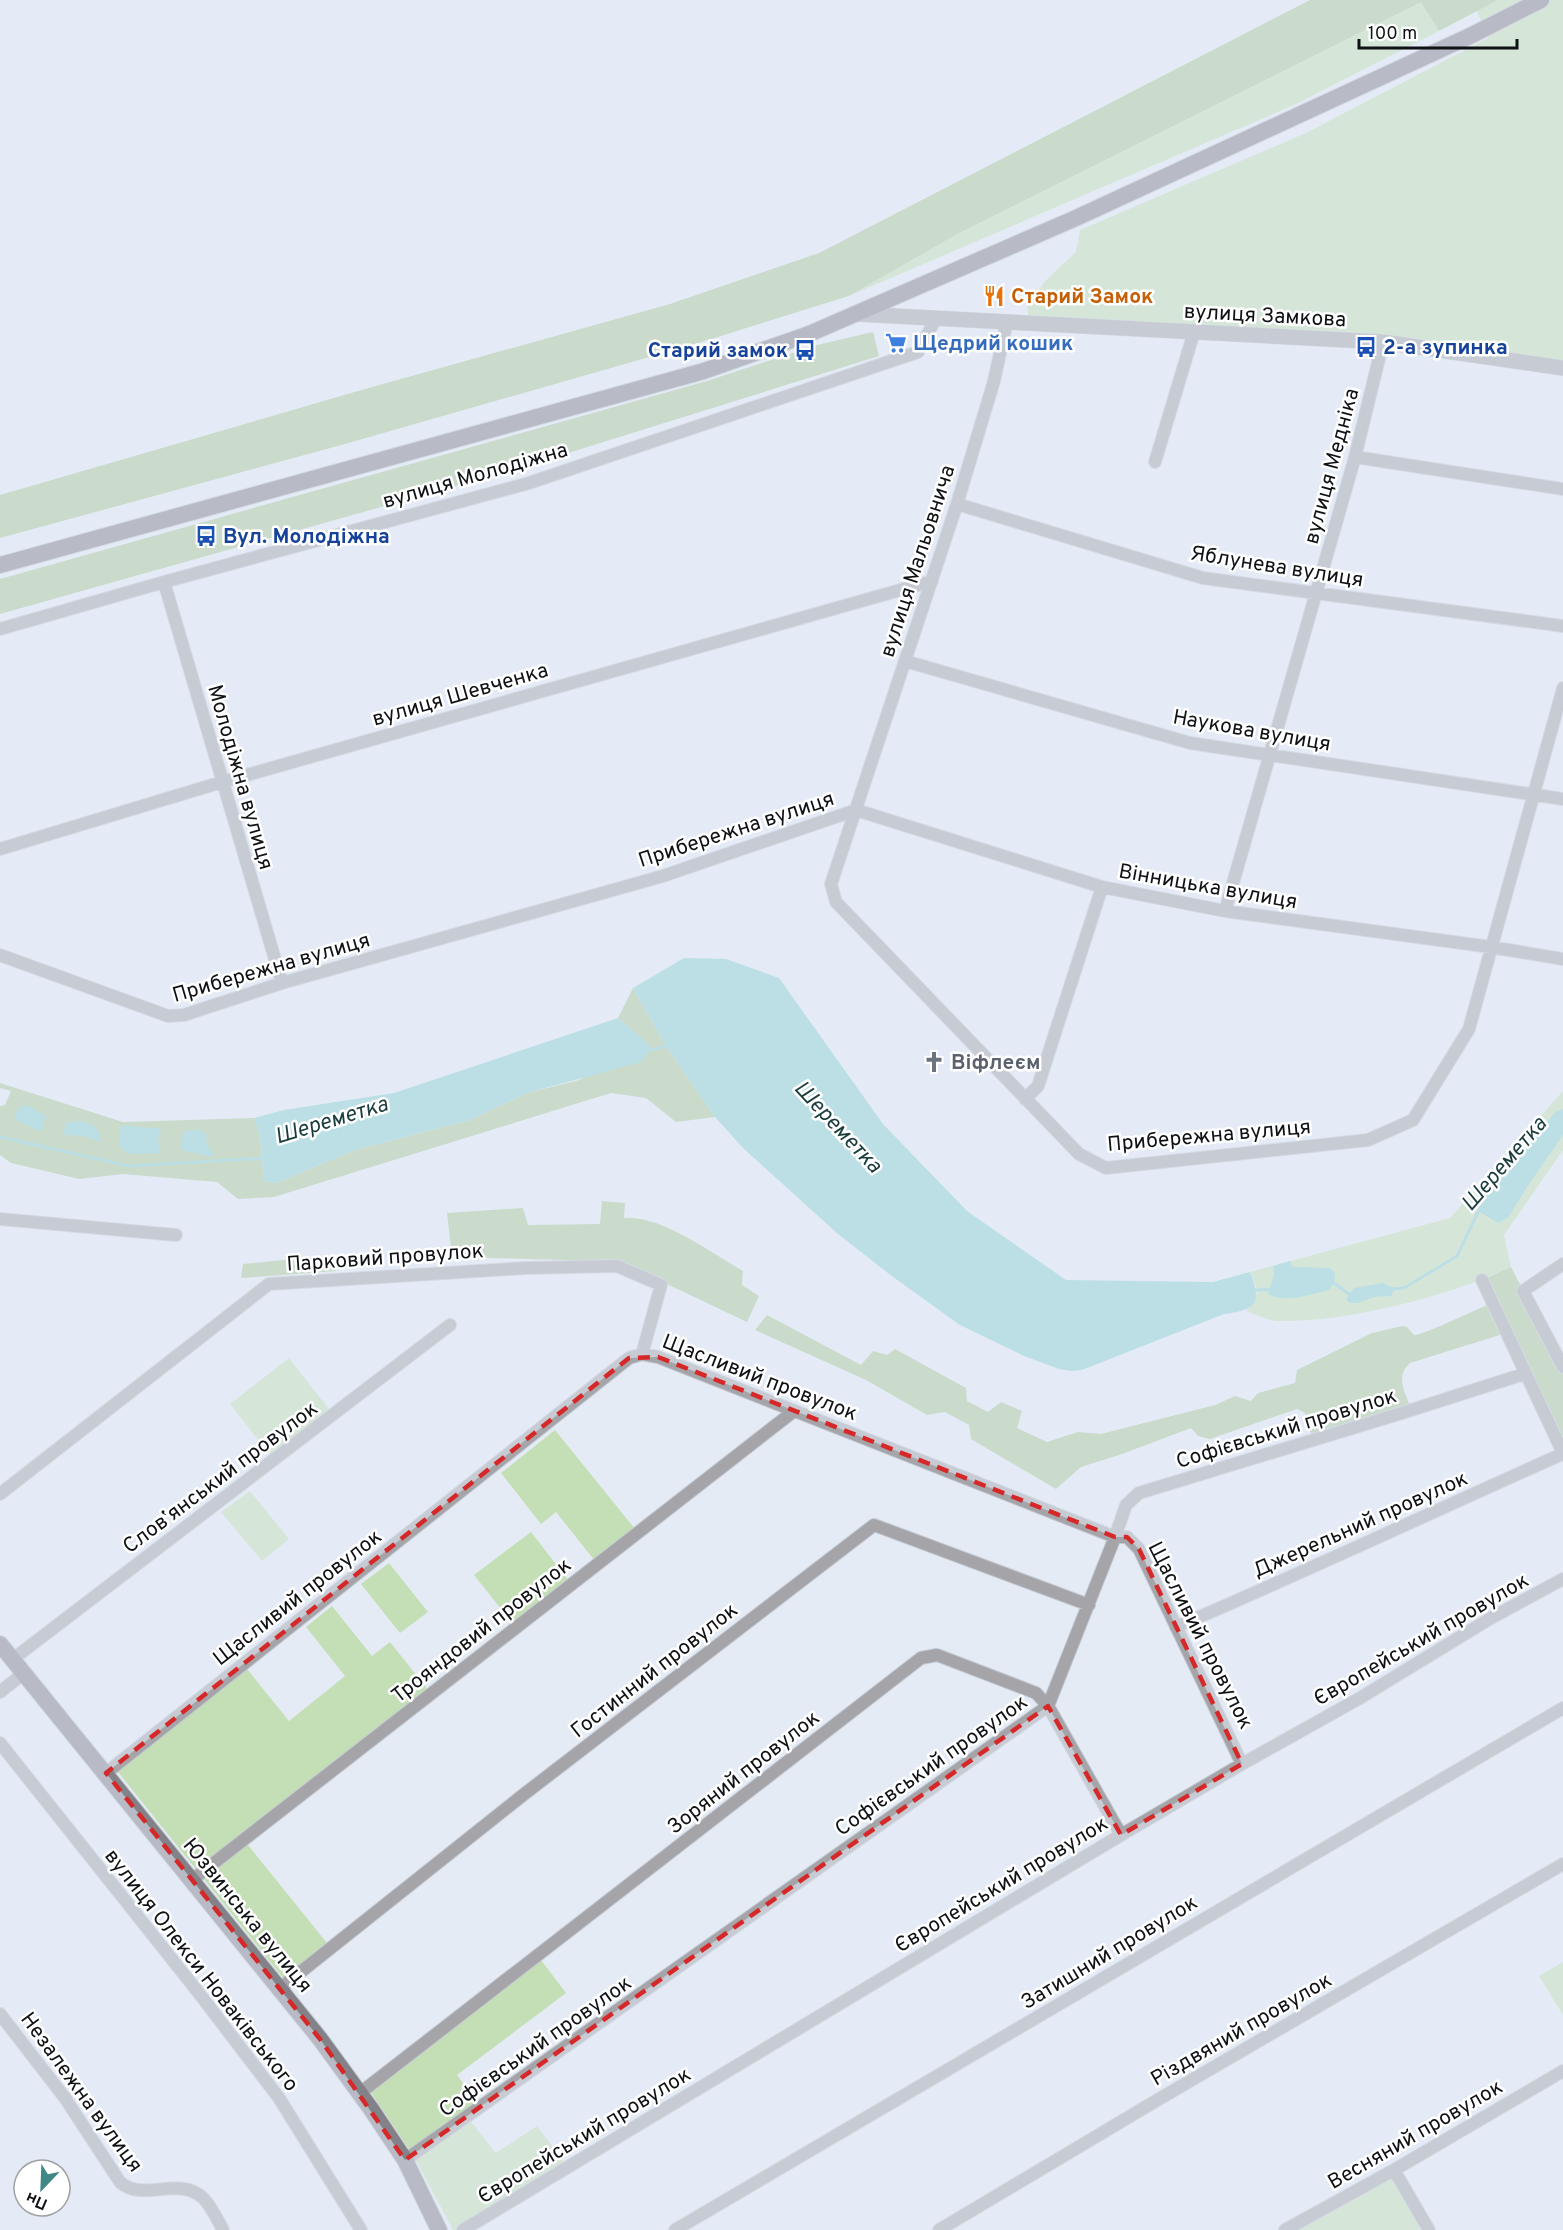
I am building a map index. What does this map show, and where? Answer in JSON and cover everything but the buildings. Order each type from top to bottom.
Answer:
[{"type":"main road","points":[[0,565],[704,371],[809,334],[1076,218],[1472,35],[1541,0]]},
{"type":"main road","name":"Юзвинська вулиця","points":[[0,1644],[320,2039],[405,2160],[439,2230]]},
{"type":"street","name":"вулиця Замкова","points":[[856,314],[1383,342],[1563,368]]},
{"type":"street","name":"вулиця Молодіжна","points":[[0,629],[529,483],[918,352],[931,317]]},
{"type":"street","name":"вулиця Мальовнича","points":[[856,810],[957,504],[994,381],[1006,321]]},
{"type":"street","points":[[1155,462],[1194,332]]},
{"type":"street","name":"вулиця Медніка","points":[[1225,911],[1355,457],[1383,342]]},
{"type":"street","points":[[1355,457],[1563,489]]},
{"type":"street","name":"Яблунева вулиця","points":[[957,504],[1203,578],[1563,626]]},
{"type":"street","name":"вулиця Шевченка","points":[[0,849],[222,782],[932,581]]},
{"type":"street","name":"Молодіжна вулиця","points":[[164,582],[282,983]]},
{"type":"street","name":"Наукова вулиця","points":[[905,661],[1190,743],[1563,800]]},
{"type":"street","name":"Прибережна вулиця","points":[[856,810],[831,884],[836,902],[1079,1154],[1106,1168],[1368,1140],[1413,1120],[1469,1029],[1563,688]]},
{"type":"street","name":"Вінницька вулиця","points":[[856,810],[1102,887],[1225,911],[1563,959]]},
{"type":"street","name":"Прибережна вулиця","points":[[0,955],[168,1016],[184,1015],[282,983],[663,876],[856,810]]},
{"type":"street","points":[[1025,1099],[1038,1086],[1102,887]]},
{"type":"street","points":[[0,1220],[176,1235]]},
{"type":"street","points":[[1563,1264],[1523,1291],[1563,1367]]},
{"type":"street","name":"Парковий провулок","points":[[0,1494],[269,1284],[526,1268],[617,1266],[662,1285],[642,1354]]},
{"type":"street","points":[[1482,1280],[1562,1454]]},
{"type":"street","name":"Словʼянський провулок","points":[[13,1659],[450,1325]]},
{"type":"street","name":"Щасливий провулок","points":[[106,1773],[620,1365],[642,1354],[658,1357],[1115,1537],[1127,1537],[1139,1549],[1242,1764]]},
{"type":"street","name":"Софієвський провулок","points":[[405,2160],[1048,1706],[1126,1505],[1140,1493],[1524,1374]]},
{"type":"street","name":"Трояндовий провулок","points":[[192,1880],[794,1411]]},
{"type":"street","name":"Джерельний провулок","points":[[1176,1627],[1562,1454]]},
{"type":"street","name":"Гостинний провулок","points":[[278,1990],[523,1795],[874,1525],[1089,1605]]},
{"type":"street","name":"Європейський провулок","points":[[463,2230],[1121,1835],[1360,1698],[1491,1618],[1563,1579]]},
{"type":"street","name":"Зоряний провулок","points":[[360,2093],[921,1658],[937,1655],[1036,1693],[1048,1706],[1121,1835]]},
{"type":"street","points":[[0,1692],[24,1673]]},
{"type":"street","name":"Затишний провулок","points":[[675,2230],[1563,1708]]},
{"type":"street","name":"вулиця Олекси Новаківського","points":[[0,1743],[198,1992],[279,2098],[362,2230]]},
{"type":"street","name":"Різдвяний провулок","points":[[939,2230],[1179,2087],[1563,1864]]},
{"type":"street","name":"Незалежна вулиця","points":[[0,2014],[65,2098],[120,2182],[136,2190],[172,2187],[192,2191],[206,2201],[223,2230]]},
{"type":"street","name":"Весняний провулок","points":[[1286,2230],[1563,2071]]},
{"type":"street","points":[[1394,2170],[1429,2230]]},
{"type":"highlighted area","points":[[658,1357],[1115,1537],[1127,1537],[1139,1549],[1242,1764],[1121,1835],[1048,1706],[405,2160],[320,2039],[106,1773],[629,1358]]},
{"type":"shaded area","points":[[1310,0],[1498,0],[1439,31],[1421,2],[959,233],[849,296],[695,344],[345,444],[0,538],[0,495],[358,391],[670,304],[819,253]]},
{"type":"shaded area","points":[[1498,0],[1563,0],[1563,368],[1383,342],[1029,322],[1027,304],[1048,278],[1076,252],[1080,230],[1306,133],[1488,38],[1477,11]]},
{"type":"shaded area","points":[[1422,1],[1439,31],[1294,105],[849,296],[959,233]]},
{"type":"shaded area","points":[[873,332],[879,356],[520,468],[0,614],[0,579],[707,381],[817,345]]},
{"type":"shaded area","points":[[633,988],[666,1046],[715,1117],[676,1122],[646,1098],[611,1093],[274,1197],[238,1199],[217,1182],[123,1174],[79,1179],[11,1163],[0,1155],[0,1106],[5,1105],[11,1091],[0,1088],[0,1083],[123,1122],[254,1118],[262,1149],[263,1181],[276,1183],[355,1150],[470,1120],[527,1093],[579,1080],[643,1039],[618,1018]]},
{"type":"shaded area","points":[[1563,1091],[1563,1150],[1504,1235],[1511,1267],[1458,1288],[1397,1306],[1365,1312],[1334,1317],[1276,1321],[1246,1311],[1257,1293],[1250,1272],[1450,1218]]},
{"type":"shaded area","points":[[602,1201],[625,1203],[624,1218],[654,1222],[685,1237],[743,1271],[742,1285],[759,1296],[747,1322],[652,1277],[607,1261],[452,1257],[447,1213],[523,1208],[528,1225],[600,1224]]},
{"type":"shaded area","points":[[334,1255],[336,1271],[241,1278],[243,1264]]},
{"type":"shaded area","points":[[1511,1267],[1563,1367],[1563,1453],[1506,1333],[1410,1363],[1405,1368],[1402,1380],[1412,1410],[1313,1440],[1305,1413],[1297,1409],[1210,1439],[1198,1436],[1191,1428],[1081,1467],[1056,1489],[971,1439],[969,1425],[945,1412],[927,1415],[866,1380],[755,1330],[767,1315],[861,1365],[873,1351],[887,1355],[895,1349],[966,1388],[967,1401],[988,1412],[1001,1402],[1022,1411],[1017,1428],[1047,1442],[1078,1432],[1101,1434],[1215,1405],[1235,1396],[1251,1401],[1258,1393],[1295,1383],[1297,1370],[1372,1333],[1402,1326],[1407,1327],[1414,1335],[1419,1334],[1492,1303],[1482,1280]]},
{"type":"shaded area","points":[[289,1358],[329,1409],[270,1455],[230,1404]]},
{"type":"shaded area","points":[[555,1430],[635,1529],[595,1561],[556,1512],[541,1524],[501,1473]]},
{"type":"shaded area","points":[[250,1491],[289,1539],[262,1561],[221,1512]]},
{"type":"shaded area","points":[[531,1532],[569,1581],[514,1625],[474,1575]]},
{"type":"shaded area","points":[[389,1563],[428,1612],[400,1633],[361,1584]]},
{"type":"shaded area","points":[[332,1606],[372,1656],[390,1642],[429,1691],[244,1840],[331,1948],[287,1983],[114,1767],[243,1664],[289,1721],[345,1676],[306,1627]]},
{"type":"shaded area","points":[[538,1956],[566,1993],[457,2075],[481,2108],[468,2118],[496,2153],[537,2126],[568,2167],[463,2230],[453,2230],[413,2155],[367,2087]]},
{"type":"shaded area","points":[[1563,1962],[1563,2015],[1539,1976]]},
{"type":"shaded area","points":[[1394,2170],[1429,2230],[1286,2230]]},
{"type":"water","points":[[684,958],[726,959],[779,978],[883,1124],[967,1211],[1066,1280],[1213,1282],[1250,1272],[1256,1292],[1254,1304],[1082,1370],[1071,1371],[1024,1356],[960,1325],[838,1234],[744,1149],[715,1117],[666,1046],[633,988]]},
{"type":"water","points":[[618,1018],[643,1039],[651,1049],[641,1062],[527,1093],[470,1120],[355,1150],[276,1183],[263,1181],[262,1149],[254,1118],[284,1110],[394,1093]]},
{"type":"water","points":[[29,1106],[46,1116],[41,1132],[14,1119],[19,1107]]},
{"type":"water","points":[[1563,1109],[1563,1135],[1508,1218],[1498,1223],[1478,1211],[1477,1203],[1506,1174],[1555,1112]]},
{"type":"water","points":[[80,1121],[96,1128],[101,1143],[84,1136],[63,1135],[66,1123]]},
{"type":"water","points":[[121,1125],[161,1129],[158,1141],[160,1153],[128,1154],[119,1146]]},
{"type":"water","points":[[199,1129],[207,1135],[206,1143],[214,1154],[211,1157],[181,1150],[183,1132]]},
{"type":"water","points":[[1290,1261],[1293,1267],[1330,1268],[1335,1273],[1334,1283],[1329,1290],[1298,1297],[1282,1298],[1268,1294],[1274,1274],[1273,1266]]},
{"type":"water","points":[[1383,1283],[1395,1289],[1391,1296],[1374,1297],[1358,1303],[1349,1303],[1346,1299],[1354,1288]]},
{"type":"waterway","name":"Шереметка","points":[[649,1050],[669,1046]]},
{"type":"waterway","name":"Шереметка","points":[[0,1137],[129,1166],[265,1158]]},
{"type":"waterway","name":"Шереметка","points":[[1392,1289],[1404,1288],[1457,1256],[1479,1210]]},
{"type":"waterway","name":"Шереметка","points":[[1331,1283],[1350,1295]]},
{"type":"waterway","name":"Шереметка","points":[[1256,1290],[1273,1289]]},
{"type":"place","name":"Старий Замок","points":[[994,296]]},
{"type":"place","name":"Щедрий кошик","points":[[896,343]]},
{"type":"place","name":"2-а зупинка","points":[[1366,347]]},
{"type":"place","name":"Старий замок","points":[[805,350]]},
{"type":"place","name":"Вул. Молодіжна","points":[[206,536]]},
{"type":"place","name":"Віфлеєм","points":[[934,1062]]}]
